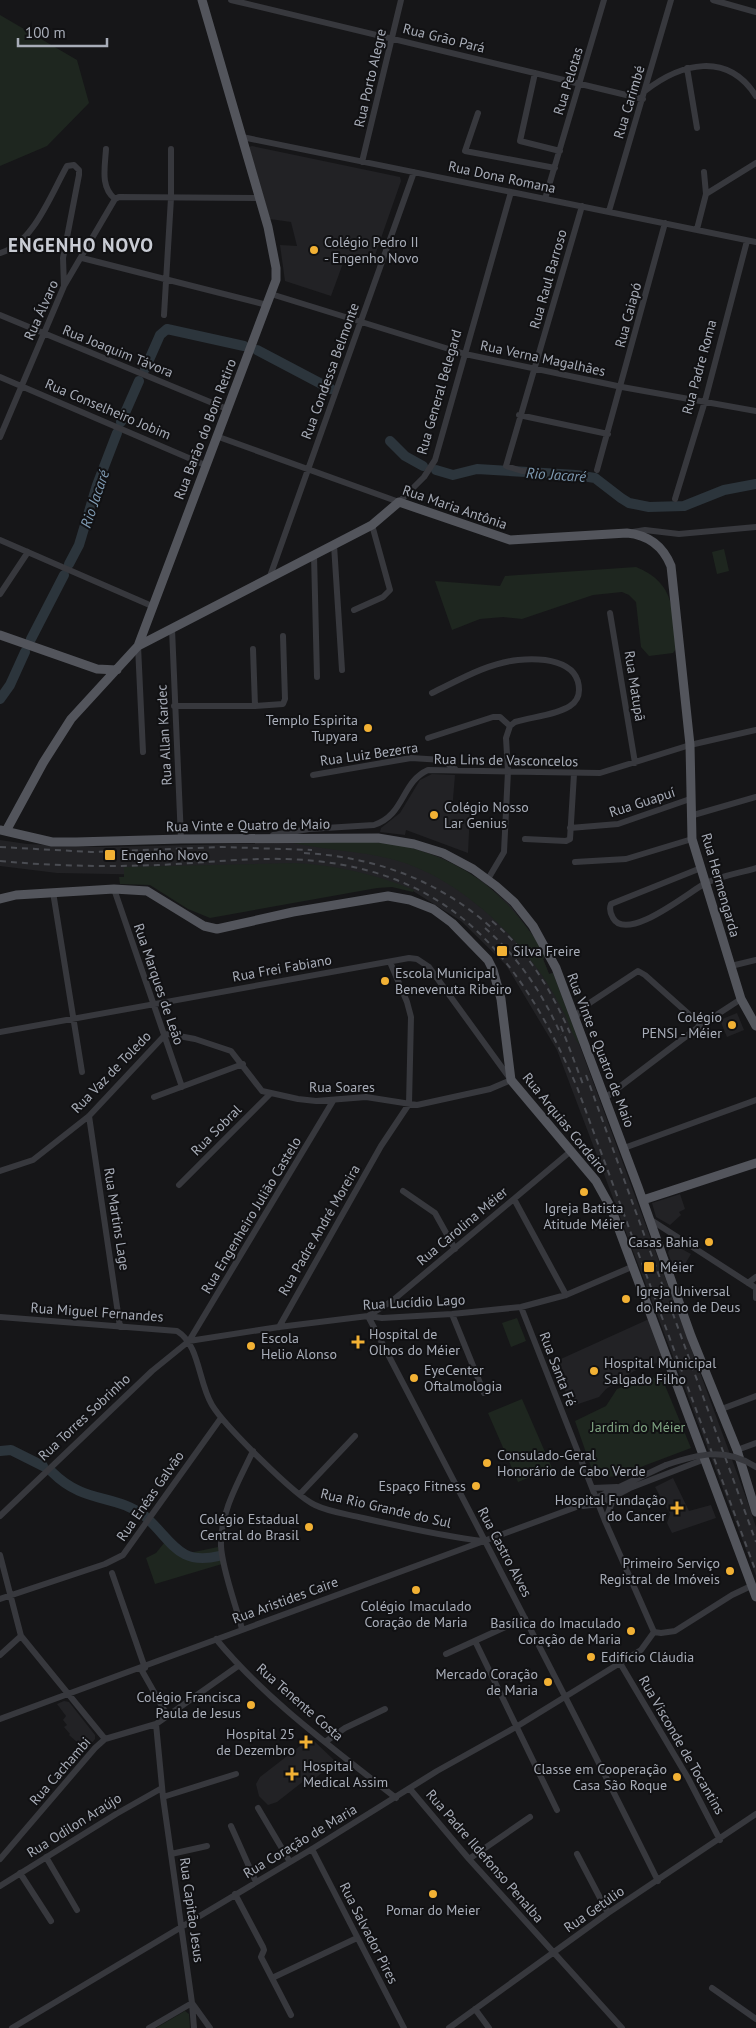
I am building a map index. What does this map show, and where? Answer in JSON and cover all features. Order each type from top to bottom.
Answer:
[{"type":"main road","name":"Rua Barão do Bom Retiro","points":[[3,830],[42,763],[71,719],[138,646],[205,464],[271,294],[276,268],[260,198],[202,0]]},
{"type":"main road","name":"Rua General Belegard","points":[[138,646],[372,525],[399,502]]},
{"type":"main road","name":"Rua Maria Antônia","points":[[399,502],[510,540],[627,533]]},
{"type":"main road","points":[[627,533],[640,534],[651,540],[662,549],[671,566],[690,745]]},
{"type":"main road","points":[[0,635],[97,669],[117,670]]},
{"type":"main road","name":"Rua Hermengarda","points":[[690,745],[690,816],[692,839],[741,999],[756,1026]]},
{"type":"main road","name":"Rua Vinte e Quatro de Maio","points":[[3,830],[52,842],[356,837],[396,840],[444,853],[489,876],[514,902],[539,935],[552,958],[624,1148],[719,1410],[737,1450],[756,1512]]},
{"type":"main road","name":"Rua Arquias Cordeiro","points":[[0,899],[53,892],[114,888],[147,891],[210,928],[223,928],[293,912],[388,896],[410,900],[433,909],[452,923],[480,949],[493,970],[503,1011],[510,1080],[571,1151],[605,1196],[634,1266],[756,1597]]},
{"type":"main road","points":[[642,1200],[756,1163]]},
{"type":"street","name":"Rua Grão Pará","points":[[231,0],[581,84],[644,96]]},
{"type":"street","name":"Rua Porto Alegre","points":[[362,162],[401,0]]},
{"type":"street","name":"Rua Pelotas","points":[[545,199],[581,84],[604,0]]},
{"type":"street","name":"Rua Carimbé","points":[[609,211],[671,0]]},
{"type":"street","points":[[713,0],[756,12]]},
{"type":"street","points":[[644,96],[662,78],[687,68],[704,65],[721,68],[736,76],[755,94]]},
{"type":"street","points":[[687,68],[697,128]]},
{"type":"street","points":[[651,70],[662,78]]},
{"type":"street","points":[[534,73],[520,141],[560,151]]},
{"type":"street","points":[[478,113],[465,151],[555,168]]},
{"type":"street","name":"Rua Dona Romana","points":[[242,137],[756,242]]},
{"type":"street","points":[[106,149],[105,182],[109,194],[115,199],[119,197],[260,198]]},
{"type":"street","points":[[164,315],[171,198],[171,150]]},
{"type":"street","points":[[706,194],[732,180],[756,163]]},
{"type":"street","points":[[0,253],[19,244],[44,209],[67,166],[74,166],[79,170],[79,175],[63,258],[64,286]]},
{"type":"street","name":"Rua Condessa Belmonte","points":[[269,579],[414,172]]},
{"type":"street","points":[[697,229],[706,194],[704,172]]},
{"type":"street","name":"Rua General Belegard","points":[[399,502],[424,477],[435,460],[511,192]]},
{"type":"street","name":"Rua Álvaro","points":[[0,437],[64,286],[115,199]]},
{"type":"street","name":"Rua Raul Barroso","points":[[543,472],[522,471],[506,466],[519,415],[582,206]]},
{"type":"street","name":"Rua Caiapó","points":[[597,470],[622,387],[665,224]]},
{"type":"street","name":"Rua Padre Roma","points":[[675,500],[705,402],[748,241]]},
{"type":"street","points":[[82,258],[267,305]]},
{"type":"street","name":"Rua Verna Magalhães","points":[[271,294],[465,354],[534,370],[756,411]]},
{"type":"street","name":"Rua Joaquim Távora","points":[[0,315],[44,335],[227,409]]},
{"type":"street","name":"Rua Conselheiro Jobim","points":[[0,377],[205,464]]},
{"type":"street","points":[[519,415],[608,434]]},
{"type":"street","name":"Rua Maria Antônia","points":[[216,436],[399,502]]},
{"type":"street","points":[[354,610],[383,597],[390,590],[372,525]]},
{"type":"street","name":"Rua Maria Antônia","points":[[627,533],[645,530],[680,534],[756,526]]},
{"type":"street","points":[[0,540],[152,606]]},
{"type":"street","points":[[334,545],[342,670]]},
{"type":"street","points":[[0,594],[28,552]]},
{"type":"street","points":[[314,555],[317,677]]},
{"type":"street","name":"Rua Matupã","points":[[610,613],[634,763]]},
{"type":"street","name":"Rua Allan Kardec","points":[[172,629],[181,839]]},
{"type":"street","points":[[174,706],[255,706],[284,702],[283,636]]},
{"type":"street","points":[[138,646],[143,752]]},
{"type":"street","points":[[253,649],[255,706]]},
{"type":"street","points":[[432,693],[496,665],[516,660],[545,660],[560,663],[577,677],[579,695],[571,705],[515,722],[510,726],[506,738],[508,771],[504,852],[489,876]]},
{"type":"street","points":[[428,738],[493,717],[500,717],[510,726]]},
{"type":"street","name":"Rua Lins de Vasconcelos","points":[[246,838],[309,830],[374,825],[384,822],[395,812],[415,778],[421,773],[437,768],[574,774],[600,773],[690,745],[756,730]]},
{"type":"street","name":"Rua Luiz Bezerra","points":[[313,775],[411,758],[443,760],[455,768]]},
{"type":"street","points":[[525,839],[566,841],[570,839],[574,774]]},
{"type":"street","points":[[690,816],[756,797]]},
{"type":"street","name":"Rua Guapuí","points":[[570,828],[618,824],[690,799]]},
{"type":"street","points":[[575,862],[626,859],[692,839]]},
{"type":"street","points":[[701,868],[615,902],[611,904],[610,911],[617,923],[639,922],[666,910],[706,883],[756,868]]},
{"type":"street","name":"Rua Marques de Leão","points":[[114,888],[152,1004],[182,1087]]},
{"type":"street","points":[[53,892],[82,1072]]},
{"type":"street","name":"Rua Frei Fabiano","points":[[0,1032],[390,962],[417,959],[429,966],[510,1080]]},
{"type":"street","points":[[731,966],[756,960]]},
{"type":"street","points":[[390,962],[408,1002],[411,1017],[409,1104]]},
{"type":"street","points":[[575,1018],[582,1008],[638,972],[645,975],[701,1025]]},
{"type":"street","points":[[605,1098],[701,1025],[741,999]]},
{"type":"street","points":[[164,1036],[182,1036],[231,1051],[243,1064],[256,1085],[262,1091],[270,1094]]},
{"type":"street","name":"Rua Vaz de Toledo","points":[[0,1171],[33,1160],[88,1116],[164,1036]]},
{"type":"street","points":[[154,1097],[243,1064]]},
{"type":"street","name":"Rua Soares","points":[[270,1094],[316,1101],[366,1097],[417,1105],[490,1089],[510,1080]]},
{"type":"street","name":"Rua Sobral","points":[[179,1185],[270,1094]]},
{"type":"street","points":[[624,1148],[756,1100]]},
{"type":"street","name":"Rua Engenheiro Julião Castelo","points":[[189,1341],[333,1101]]},
{"type":"street","name":"Rua Padre André Moreira","points":[[279,1327],[381,1146],[409,1104]]},
{"type":"street","name":"Rua Martins Lage","points":[[88,1116],[120,1326]]},
{"type":"street","name":"Rua Carolina Méier","points":[[368,1316],[392,1301],[571,1151]]},
{"type":"street","points":[[403,1191],[435,1213],[455,1249]]},
{"type":"street","points":[[514,1199],[566,1295]]},
{"type":"street","points":[[650,1220],[756,1288],[756,1298]]},
{"type":"street","name":"Rua Lucídio Lago","points":[[189,1341],[368,1316],[452,1314],[521,1307],[566,1295],[634,1266]]},
{"type":"street","points":[[748,1283],[756,1277]]},
{"type":"street","name":"Rua Santa Fé","points":[[521,1307],[605,1521],[654,1632]]},
{"type":"street","points":[[452,1314],[484,1393]]},
{"type":"street","name":"Rua Castro Alves","points":[[368,1316],[483,1542],[566,1696],[658,1881]]},
{"type":"street","name":"Rua Miguel Fernandes","points":[[0,1317],[170,1329],[189,1341]]},
{"type":"street","name":"Rua Rio Grande do Sul","points":[[189,1341],[209,1401],[221,1418],[253,1451],[307,1501],[326,1509],[407,1528],[483,1542]]},
{"type":"street","name":"Rua Torres Sobrinho","points":[[0,1516],[152,1371],[189,1341]]},
{"type":"street","points":[[719,1410],[756,1396]]},
{"type":"street","name":"Rua Enéas Galvão","points":[[0,1599],[105,1564],[123,1555],[221,1418]]},
{"type":"street","points":[[300,1494],[355,1436]]},
{"type":"street","points":[[737,1450],[756,1443]]},
{"type":"street","points":[[242,1629],[222,1556],[221,1535],[229,1503],[253,1451]]},
{"type":"street","points":[[598,1501],[604,1494],[666,1465],[701,1455],[718,1453],[735,1456],[756,1467]]},
{"type":"street","name":"Rua Aristides Caire","points":[[0,1719],[143,1668],[242,1629],[579,1506],[614,1497],[630,1488],[705,1459]]},
{"type":"street","points":[[593,1488],[618,1487]]},
{"type":"street","points":[[605,1521],[614,1497]]},
{"type":"street","points":[[0,1556],[20,1636],[105,1739]]},
{"type":"street","points":[[112,1573],[143,1668],[168,1715]]},
{"type":"street","points":[[654,1632],[661,1634],[675,1631],[732,1594],[751,1586]]},
{"type":"street","points":[[446,1654],[525,1618]]},
{"type":"street","name":"Rua Coração de Maria","points":[[12,2028],[312,1849],[396,1798],[436,1771],[516,1727],[620,1663],[641,1650],[654,1632]]},
{"type":"street","points":[[0,1655],[20,1636]]},
{"type":"street","name":"Rua Tenente Costa","points":[[216,1639],[238,1666],[325,1742],[396,1798]]},
{"type":"street","points":[[476,1641],[557,1810]]},
{"type":"street","name":"Rua Visconde de Tocantins","points":[[620,1663],[679,1762],[720,1840]]},
{"type":"street","points":[[156,1724],[238,1666]]},
{"type":"street","points":[[325,1742],[345,1728],[385,1709]]},
{"type":"street","name":"Rua Cachambi","points":[[0,1859],[89,1754],[105,1739],[156,1724]]},
{"type":"street","name":"Rua Capitão Jesus","points":[[156,1724],[163,1797],[194,2028]]},
{"type":"street","points":[[163,1797],[236,1774]]},
{"type":"street","name":"Rua Odilon Araújo","points":[[0,1886],[142,1798],[162,1788]]},
{"type":"street","name":"Rua Padre Ildefonso Penalba","points":[[410,1789],[469,1859],[622,2028]]},
{"type":"street","points":[[258,1808],[290,1862]]},
{"type":"street","name":"Rua Getúlio","points":[[449,2028],[608,1913],[720,1840],[756,1814]]},
{"type":"street","points":[[469,1859],[530,1817]]},
{"type":"street","points":[[230,1826],[256,1882]]},
{"type":"street","points":[[171,1854],[207,1846]]},
{"type":"street","name":"Rua Salvador Pires","points":[[312,1849],[404,2028]]},
{"type":"street","points":[[577,1854],[608,1913]]},
{"type":"street","points":[[46,1857],[77,1910]]},
{"type":"street","points":[[20,1873],[51,1921]]},
{"type":"street","points":[[235,1894],[263,1947],[264,1950],[261,1957],[291,2015]]},
{"type":"street","points":[[272,1978],[357,1938]]},
{"type":"street","points":[[712,1988],[756,2019]]},
{"type":"street","points":[[149,2028],[192,2003],[210,2028]]},
{"type":"street","points":[[475,2009],[489,2028]]},
{"type":"shaded area","points":[[252,146],[400,177],[401,181],[373,261],[346,255],[331,296],[285,281],[280,245],[297,246],[291,222],[270,219],[249,147]]},
{"type":"shaded area","name":"Colégio Nosso Lar Genius","points":[[432,774],[455,775],[452,811],[470,812],[468,853],[406,830],[405,835],[380,832],[381,828],[400,813],[420,780]]},
{"type":"shaded area","points":[[0,840],[27,844],[100,847],[359,841],[385,843],[409,847],[442,858],[482,881],[510,905],[540,945],[546,957],[543,959],[549,974],[553,973],[748,1503],[756,1527],[756,1576],[557,1050],[506,965],[461,921],[413,891],[371,879],[57,873],[0,866]]},
{"type":"shaded area","name":"Colégio PENSI - Méier","points":[[737,1013],[744,1030],[727,1037],[720,1020]]},
{"type":"shaded area","points":[[680,1194],[685,1209],[679,1212],[681,1215],[670,1225],[656,1217],[652,1203]]},
{"type":"shaded area","points":[[678,1247],[691,1254],[682,1269],[675,1272],[668,1253],[669,1250]]},
{"type":"shaded area","name":"Hospital Municipal Salgado Filho","points":[[649,1319],[667,1359],[634,1371],[606,1389],[599,1397],[572,1406],[552,1363]]},
{"type":"shaded area","name":"Hospital Fundação do Cancer","points":[[673,1478],[689,1511],[711,1505],[716,1518],[672,1533],[667,1523],[670,1514],[655,1487]]},
{"type":"shaded area","points":[[64,1701],[69,1702],[95,1735],[95,1739],[86,1750],[69,1735],[64,1727],[67,1725],[63,1720],[66,1716],[57,1704]]},
{"type":"shaded area","name":"Hospital Medical Assim","points":[[313,1740],[334,1760],[332,1765],[314,1779],[305,1780],[277,1802],[268,1805],[259,1796],[256,1784],[260,1777],[304,1743]]},
{"type":"green space","points":[[0,15],[77,60],[89,103],[47,146],[0,166]]},
{"type":"green space","points":[[724,549],[729,571],[717,574],[712,552]]},
{"type":"green space","points":[[636,567],[649,574],[666,590],[672,611],[676,649],[673,653],[649,656],[641,647],[636,602],[629,595],[622,592],[593,595],[522,619],[503,617],[480,619],[452,630],[435,581],[500,586],[505,576]]},
{"type":"green space","points":[[361,841],[401,846],[430,854],[452,863],[488,886],[518,917],[546,955],[543,959],[549,974],[553,973],[580,1045],[546,981],[520,946],[470,899],[451,886],[411,865],[379,856],[293,843]]},
{"type":"green space","points":[[294,863],[355,871],[385,879],[414,890],[413,892],[392,887],[377,888],[210,918],[188,909],[150,885],[120,884],[119,877],[124,877],[124,867]]},
{"type":"green space","points":[[517,1318],[526,1341],[511,1347],[502,1323]]},
{"type":"green space","name":"Jardim do Méier","points":[[651,1376],[664,1383],[691,1448],[617,1476],[599,1474],[591,1467],[575,1421],[606,1406],[617,1389]]},
{"type":"green space","points":[[522,1399],[552,1468],[518,1482],[488,1413]]},
{"type":"green space","points":[[169,1537],[188,1555],[218,1547],[222,1564],[155,1584],[146,1558],[156,1553]]},
{"type":"green space","points":[[185,2011],[189,2014],[190,2028],[156,2028]]},
{"type":"waterway","name":"Rio Jacaré","points":[[145,369],[160,335],[167,329],[244,346]]},
{"type":"waterway","name":"Rio Jacaré","points":[[257,350],[331,389]]},
{"type":"waterway","name":"Rio Jacaré","points":[[121,422],[139,381]]},
{"type":"waterway","name":"Rio Jacaré","points":[[69,564],[79,545],[97,485],[117,433]]},
{"type":"waterway","name":"Rio Jacaré","points":[[390,441],[405,456],[423,466]]},
{"type":"waterway","name":"Rio Jacaré","points":[[436,470],[453,475],[477,469],[576,475],[595,478],[629,503],[649,507],[684,506],[724,490],[756,484]]},
{"type":"waterway","name":"Rio Jacaré","points":[[31,639],[64,575]]},
{"type":"waterway","name":"Rio Jacaré","points":[[0,699],[10,685],[25,652]]},
{"type":"waterway","points":[[0,1451],[11,1450],[43,1466]]},
{"type":"waterway","points":[[52,1472],[76,1490],[123,1504],[146,1517]]},
{"type":"waterway","points":[[151,1522],[179,1551],[196,1558],[219,1556]]},
{"type":"railway","points":[[0,847],[91,852],[222,847],[312,850]]},
{"type":"railway","points":[[304,853],[331,855],[357,860],[382,866],[406,875],[430,885],[452,898],[494,930]]},
{"type":"railway","points":[[0,861],[118,866],[286,859],[342,865],[390,878],[432,897],[469,924],[501,956],[529,995],[554,1038],[577,1087],[756,1572]]},
{"type":"railway","points":[[492,921],[517,945],[537,972],[555,1002],[570,1033]]},
{"type":"railway","points":[[485,928],[509,952],[529,977],[561,1035]]},
{"type":"railway","points":[[561,1026],[584,1087]]},
{"type":"railway","points":[[586,1075],[756,1542]]},
{"type":"place","name":"Colégio Pedro II - Engenho Novo","points":[[314,250]]},
{"type":"place","name":"Templo Espirita Tupyara","points":[[368,728]]},
{"type":"place","name":"Colégio Nosso Lar Genius","points":[[434,815]]},
{"type":"place","name":"Engenho Novo","points":[[110,855]]},
{"type":"place","name":"Silva Freire","points":[[502,951]]},
{"type":"place","name":"Escola Municipal Benevenuta Ribeiro","points":[[385,981]]},
{"type":"place","name":"Colégio PENSI - Méier","points":[[732,1025]]},
{"type":"place","name":"Igreja Batista Atitude Méier","points":[[584,1192]]},
{"type":"place","name":"Casas Bahia","points":[[709,1242]]},
{"type":"place","name":"Méier","points":[[649,1267]]},
{"type":"place","name":"Igreja Universal do Reino de Deus","points":[[626,1299]]},
{"type":"place","name":"Hospital de Olhos do Méier","points":[[358,1342]]},
{"type":"place","name":"Escola Helio Alonso","points":[[251,1346]]},
{"type":"place","name":"Hospital Municipal Salgado Filho","points":[[594,1371]]},
{"type":"place","name":"EyeCenter Oftalmologia","points":[[414,1378]]},
{"type":"place","name":"Consulado-Geral Honorário de Cabo Verde","points":[[487,1463]]},
{"type":"place","name":"Espaço Fitness","points":[[476,1486]]},
{"type":"place","name":"Hospital Fundação do Cancer","points":[[677,1508]]},
{"type":"place","name":"Colégio Estadual Central do Brasil","points":[[309,1527]]},
{"type":"place","name":"Primeiro Serviço Registral de Imóveis","points":[[730,1571]]},
{"type":"place","name":"Colégio Imaculado Coração de Maria","points":[[416,1590]]},
{"type":"place","name":"Basílica do Imaculado Coração de Maria","points":[[631,1631]]},
{"type":"place","name":"Edifício Cláudia","points":[[591,1657]]},
{"type":"place","name":"Mercado Coração de Maria","points":[[548,1682]]},
{"type":"place","name":"Colégio Francisca Paula de Jesus","points":[[251,1705]]},
{"type":"place","name":"Hospital 25 de Dezembro","points":[[306,1742]]},
{"type":"place","name":"Hospital Medical Assim","points":[[292,1774]]},
{"type":"place","name":"Classe em Cooperação Casa São Roque","points":[[677,1777]]},
{"type":"place","name":"Pomar do Meier","points":[[433,1894]]},
{"type":"district","name":"ENGENHO NOVO","points":[[81,245]]}]
